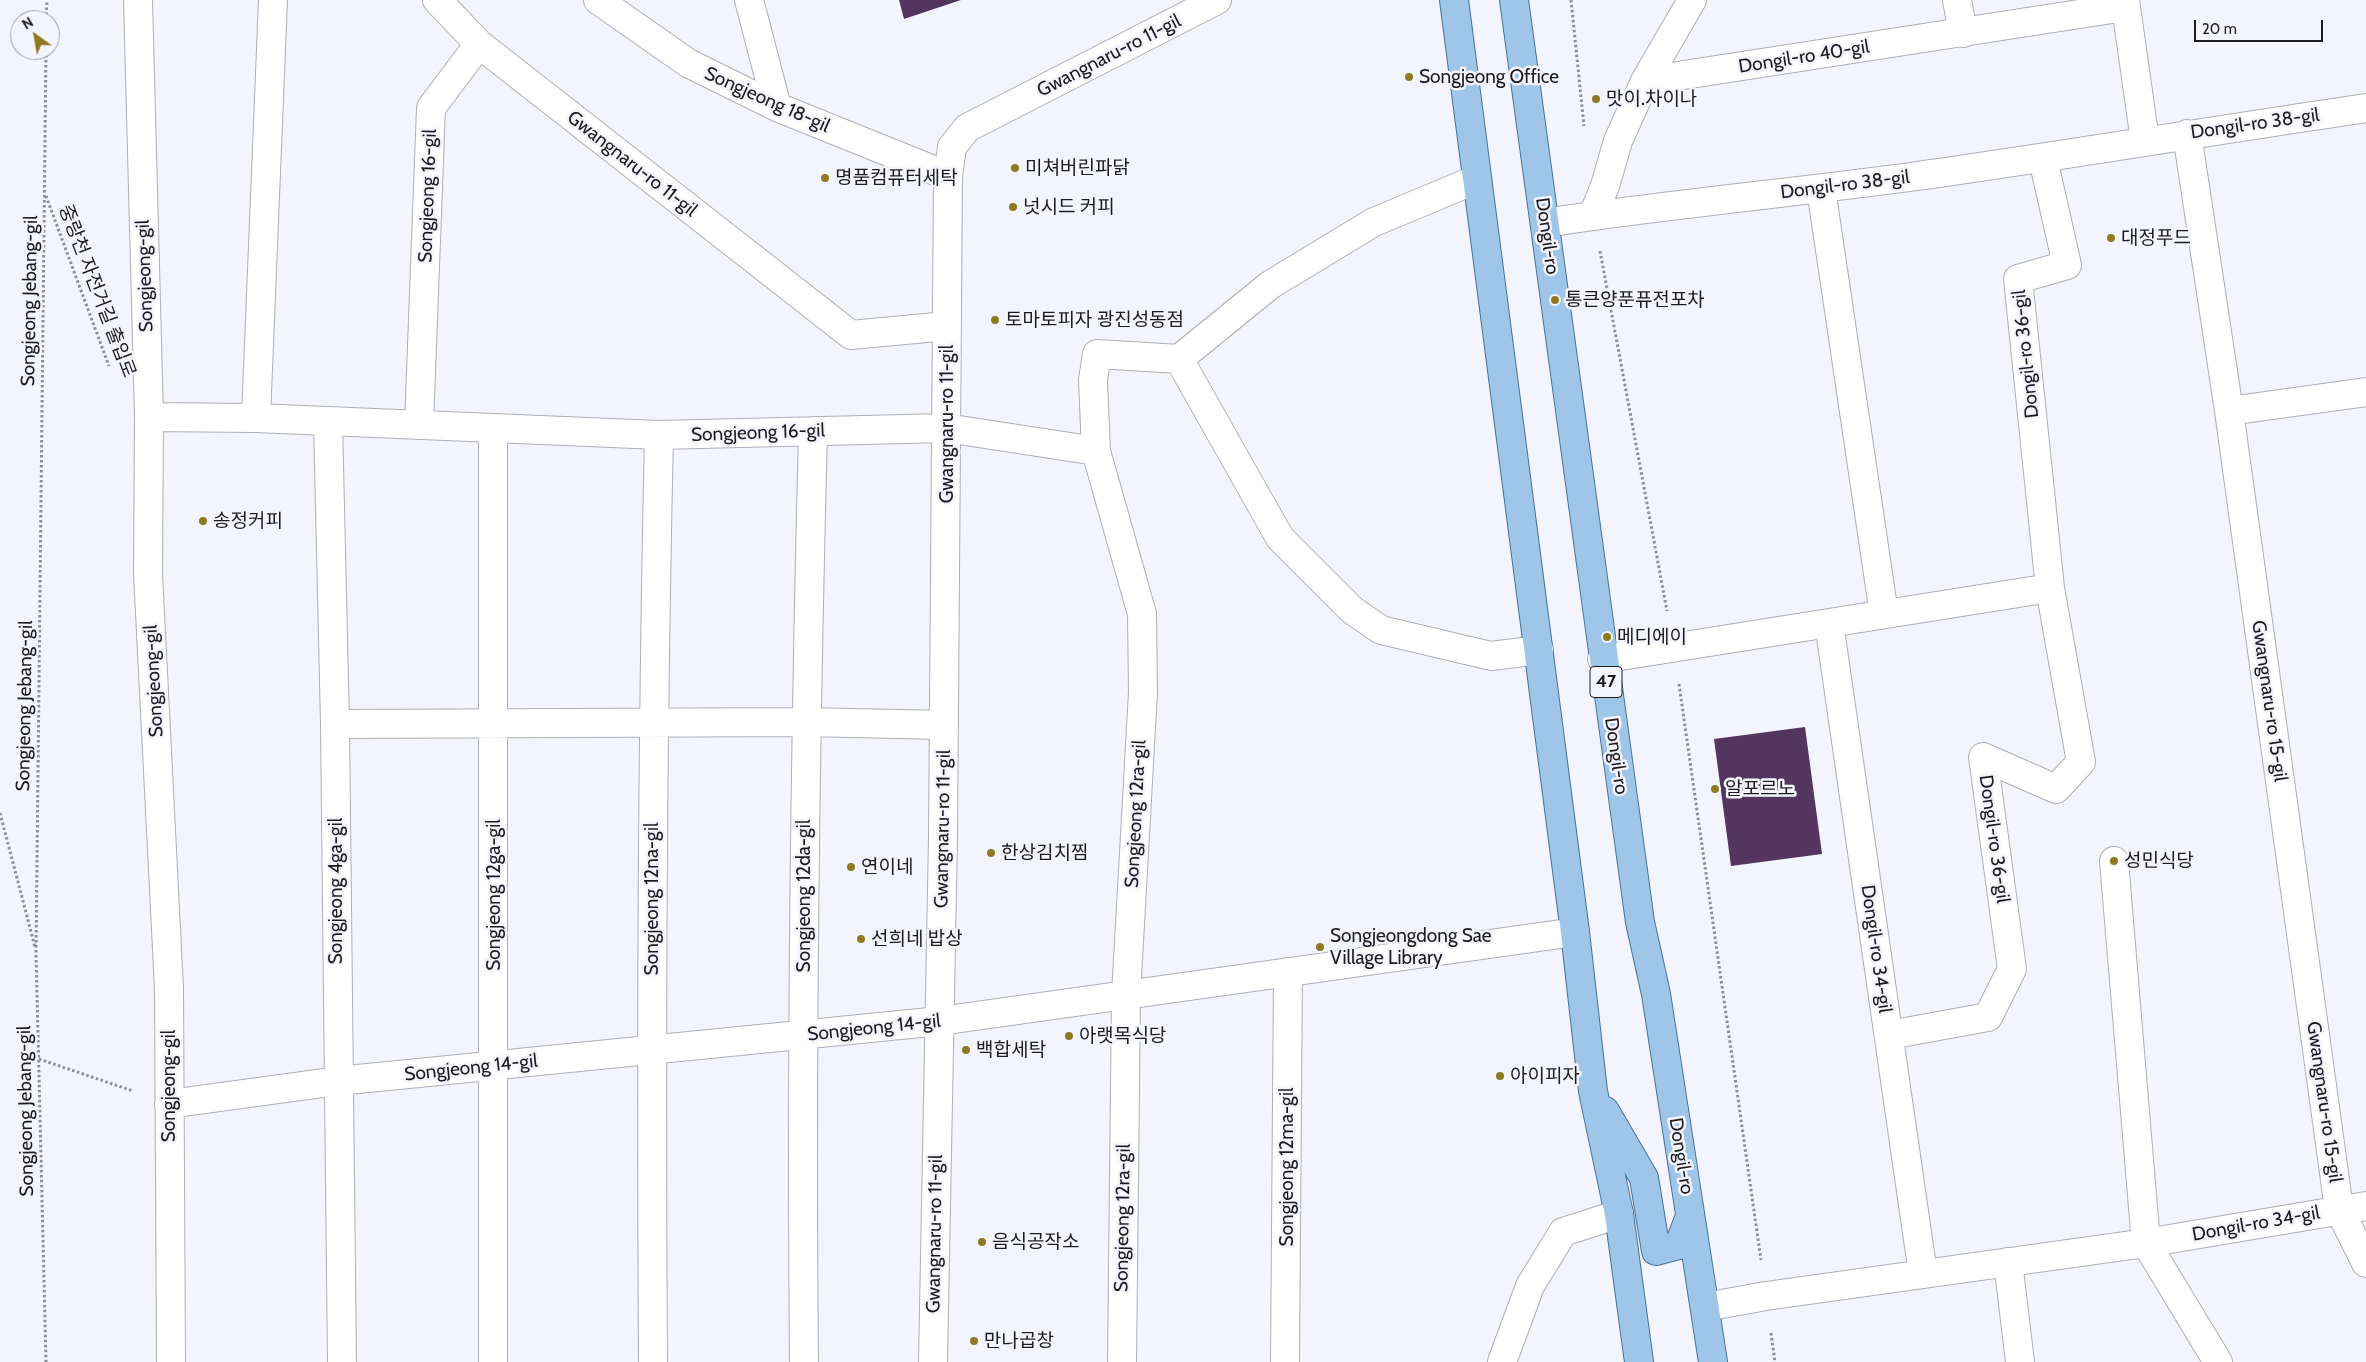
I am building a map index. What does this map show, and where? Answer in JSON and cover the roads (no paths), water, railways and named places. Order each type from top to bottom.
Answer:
[{"type":"main road","points":[[1454,0],[1575,932],[1593,1090],[1619,1214],[1639,1362]]},
{"type":"main road","name":"Dongil-ro","points":[[1514,0],[1602,659],[1640,922],[1656,994],[1712,1362]]},
{"type":"main road","points":[[1593,1090],[1644,1178],[1656,1251],[1679,1246],[1690,1216]]},
{"type":"street","name":"Songjeong-gil","points":[[138,0],[149,417],[148,573],[169,989],[171,1362]]},
{"type":"street","points":[[256,418],[273,0]]},
{"type":"street","points":[[437,0],[479,44]]},
{"type":"street","name":"Songjeong 18-gil","points":[[598,0],[688,63],[776,107],[948,176]]},
{"type":"street","points":[[749,0],[776,107]]},
{"type":"street","name":"Gwangnaru-ro 11-gil","points":[[933,1362],[944,725],[948,176],[952,147],[967,128],[1218,0]]},
{"type":"street","points":[[1593,215],[1606,186],[1618,141],[1645,81],[1692,0]]},
{"type":"street","points":[[1957,0],[1963,33]]},
{"type":"street","points":[[2125,3],[2145,141]]},
{"type":"street","name":"Dongil-ro 40-gil","points":[[1645,81],[1963,33],[2125,3]]},
{"type":"street","name":"Songjeong 16-gil","points":[[419,425],[431,108],[479,44]]},
{"type":"street","name":"Gwangnaru-ro 11-gil","points":[[479,44],[851,335],[948,326]]},
{"type":"street","name":"Dongil-ro 38-gil","points":[[1545,222],[1821,189],[2043,159],[2187,134],[2366,108]]},
{"type":"street","name":"Gwangnaru-ro 15-gil","points":[[2187,134],[2229,410],[2338,1210],[2366,1263]]},
{"type":"street","name":"Dongil-ro 36-gil","points":[[1889,1035],[1988,1017],[2012,969],[1983,758],[2056,789],[2081,762],[2050,588],[2018,279],[2067,265],[2043,159]]},
{"type":"street","points":[[1477,179],[1374,222],[1270,285],[1179,359],[1280,538],[1352,610],[1381,630],[1491,656],[1539,650]]},
{"type":"street","points":[[1821,189],[1884,614]]},
{"type":"street","name":"Songjeong 12ra-gil","points":[[1122,1362],[1126,995],[1143,692],[1142,614],[1096,451],[1093,380],[1097,354],[1179,359]]},
{"type":"street","points":[[2229,410],[2366,392]]},
{"type":"street","name":"Songjeong 16-gil","points":[[149,417],[256,418],[659,435],[946,428],[1096,451]]},
{"type":"street","name":"Songjeong 4ga-gil","points":[[328,421],[335,724],[342,1362]]},
{"type":"street","name":"Songjeong 12ga-gil","points":[[493,428],[493,1362]]},
{"type":"street","name":"Songjeong 12da-gil","points":[[804,1362],[803,1035],[806,722],[813,431]]},
{"type":"street","name":"Songjeong 12na-gil","points":[[653,1362],[651,1050],[653,723],[659,435]]},
{"type":"street","points":[[1602,659],[2050,588]]},
{"type":"street","name":"Dongil-ro 34-gil","points":[[1829,623],[1923,1274]]},
{"type":"street","points":[[335,724],[806,722],[944,725]]},
{"type":"street","points":[[2114,861],[2146,1243],[2218,1362]]},
{"type":"street","name":"Songjeong 14-gil","points":[[169,1104],[338,1081],[940,1021],[1575,932]]},
{"type":"street","name":"Songjeong 12ma-gil","points":[[1286,1362],[1288,972]]},
{"type":"street","name":"Dongil-ro 34-gil","points":[[1705,1307],[1766,1296],[2146,1243],[2366,1206]]},
{"type":"street","points":[[1502,1362],[1530,1286],[1563,1232],[1619,1214]]},
{"type":"street","points":[[2008,1262],[2020,1362]]},
{"type":"place","name":"Songjeong Office","points":[[1409,77]]},
{"type":"place","name":"맛이.차이나","points":[[1596,99]]},
{"type":"place","name":"미쳐버린파닭","points":[[1015,168]]},
{"type":"place","name":"명품컴퓨터세탁","points":[[825,178]]},
{"type":"place","name":"넛시드 커피","points":[[1013,207]]},
{"type":"place","name":"대정푸드","points":[[2111,238]]},
{"type":"place","name":"통큰양푼퓨전포차","points":[[1555,300]]},
{"type":"place","name":"토마토피자 광진성동점","points":[[995,320]]},
{"type":"place","name":"송정커피","points":[[203,521]]},
{"type":"place","name":"메디에이","points":[[1607,637]]},
{"type":"place","name":"알포르노","points":[[1715,789]]},
{"type":"place","name":"한상김치찜","points":[[991,853]]},
{"type":"place","name":"성민식당","points":[[2114,861]]},
{"type":"place","name":"연이네","points":[[851,867]]},
{"type":"place","name":"선희네 밥상","points":[[861,939]]},
{"type":"place","name":"Songjeongdong Sae Village Library","points":[[1320,947]]},
{"type":"place","name":"아랫목식당","points":[[1069,1036]]},
{"type":"place","name":"백합세탁","points":[[966,1050]]},
{"type":"place","name":"아이피자","points":[[1500,1076]]},
{"type":"place","name":"음식공작소","points":[[982,1242]]},
{"type":"place","name":"만나곱창","points":[[974,1341]]}]
